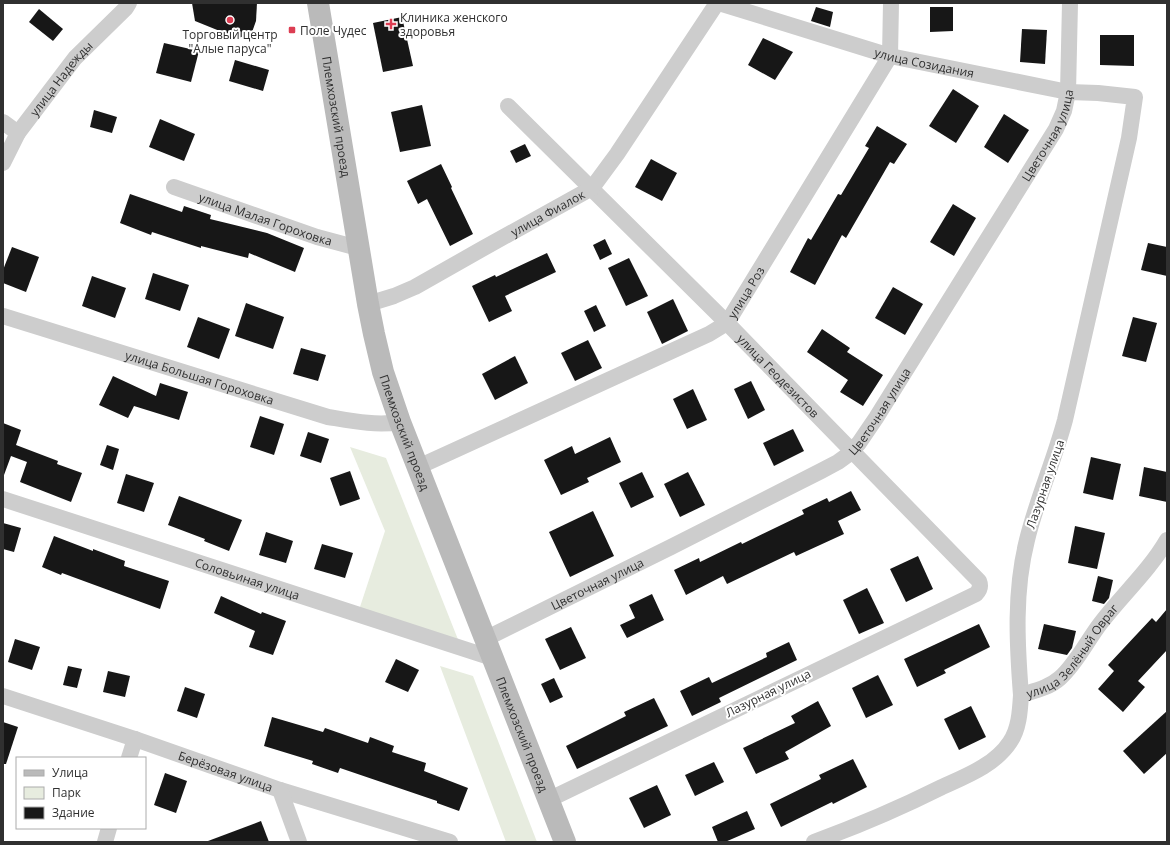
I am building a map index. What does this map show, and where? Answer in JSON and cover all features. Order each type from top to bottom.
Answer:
[{"type":"main road","name":"Племхозский проезд","points":[[318,3],[358,248],[374,334],[383,372],[400,422],[565,842]]},
{"type":"street","name":"улица Надежды","points":[[3,163],[18,133],[75,58],[126,8],[129,3]]},
{"type":"street","name":"улица Созидания","points":[[718,3],[890,56],[1068,92],[1104,93],[1136,98]]},
{"type":"street","name":"улица Фиалок","points":[[368,304],[394,296],[415,287],[592,188],[617,154],[718,3]]},
{"type":"street","points":[[890,3],[890,56]]},
{"type":"street","name":"Цветочная улица","points":[[489,648],[671,547],[838,462],[852,450],[866,434],[880,412],[1056,129],[1064,111],[1068,92],[1070,3]]},
{"type":"street","name":"улица Роз","points":[[418,467],[709,334],[727,323],[890,56]]},
{"type":"street","name":"Лазурная улица","points":[[1021,696],[1018,622],[1020,576],[1024,553],[1030,529],[1065,420],[1129,138],[1136,98]]},
{"type":"street","name":"улица Геодезистов","points":[[508,106],[727,323],[979,581]]},
{"type":"street","points":[[3,122],[18,133]]},
{"type":"street","name":"улица Малая Гороховка","points":[[174,187],[317,237],[358,248]]},
{"type":"street","name":"улица Большая Гороховка","points":[[3,316],[328,417],[348,421],[385,424],[400,422]]},
{"type":"street","name":"Соловьиная улица","points":[[3,499],[489,648]]},
{"type":"street","name":"улица Зелёный Овраг","points":[[814,842],[863,824],[901,807],[968,775],[987,764],[1003,750],[1014,736],[1019,717],[1021,696],[1046,687],[1060,678],[1074,661],[1099,624],[1148,568],[1167,540]]},
{"type":"street","name":"Лазурная улица","points":[[548,800],[976,594],[980,588],[979,581]]},
{"type":"street","name":"Берёзовая улица","points":[[3,696],[135,739],[280,790],[450,842]]},
{"type":"street","points":[[129,757],[135,739]]},
{"type":"street","points":[[280,790],[299,842]]},
{"type":"street","points":[[105,842],[109,829]]},
{"type":"green space","points":[[350,447],[386,458],[461,647],[358,613],[385,531]]},
{"type":"green space","points":[[440,666],[473,676],[537,842],[506,842]]},
{"type":"building","name":"Торговый центр \"Алые паруса\"","points":[[192,3],[257,3],[256,21],[251,35],[237,38],[195,21]]},
{"type":"building","points":[[816,7],[833,12],[830,27],[811,21]]},
{"type":"building","points":[[930,7],[953,7],[953,31],[930,32]]},
{"type":"building","points":[[39,9],[63,29],[53,41],[29,22]]},
{"type":"building","points":[[402,17],[413,66],[383,72],[373,23]]},
{"type":"building","points":[[1022,29],[1047,30],[1045,64],[1020,62]]},
{"type":"building","points":[[1100,35],[1134,35],[1134,66],[1100,65]]},
{"type":"building","points":[[763,38],[793,52],[775,80],[748,65]]},
{"type":"building","points":[[164,43],[199,51],[191,82],[156,73]]},
{"type":"building","points":[[235,60],[269,70],[263,91],[229,81]]},
{"type":"building","points":[[953,89],[979,106],[956,143],[929,126]]},
{"type":"building","points":[[422,105],[431,146],[400,152],[391,112]]},
{"type":"building","points":[[94,110],[117,117],[112,133],[90,127]]},
{"type":"building","points":[[1004,114],[1029,130],[1008,163],[984,147]]},
{"type":"building","points":[[160,119],[195,134],[184,161],[149,147]]},
{"type":"building","points":[[877,126],[907,144],[894,164],[890,162],[846,238],[842,235],[815,285],[790,272],[808,238],[811,240],[838,194],[841,195],[869,148],[865,146]]},
{"type":"building","points":[[525,144],[531,156],[516,163],[510,151]]},
{"type":"building","points":[[651,159],[677,173],[662,201],[635,187]]},
{"type":"building","points":[[441,164],[473,234],[450,246],[427,199],[418,204],[407,181]]},
{"type":"building","points":[[130,194],[182,212],[184,206],[211,215],[210,219],[267,233],[304,248],[295,272],[249,253],[248,258],[201,246],[201,248],[152,232],[151,235],[120,223]]},
{"type":"building","points":[[953,204],[976,218],[954,256],[930,242]]},
{"type":"building","points":[[605,239],[612,254],[600,260],[593,245]]},
{"type":"building","points":[[1148,243],[1167,247],[1167,276],[1141,270]]},
{"type":"building","points":[[12,247],[39,257],[26,292],[3,283],[3,270]]},
{"type":"building","points":[[547,253],[556,272],[505,296],[512,311],[489,322],[472,286],[495,275],[496,277]]},
{"type":"building","points":[[629,258],[648,296],[626,306],[608,268]]},
{"type":"building","points":[[153,273],[189,285],[180,311],[145,299]]},
{"type":"building","points":[[92,276],[126,288],[115,318],[82,306]]},
{"type":"building","points":[[893,287],[923,304],[905,335],[875,318]]},
{"type":"building","points":[[673,299],[688,331],[662,344],[647,312]]},
{"type":"building","points":[[246,303],[284,317],[273,349],[235,336]]},
{"type":"building","points":[[596,305],[606,326],[594,332],[584,311]]},
{"type":"building","points":[[198,317],[230,329],[219,359],[187,347]]},
{"type":"building","points":[[1133,317],[1157,323],[1146,362],[1122,356]]},
{"type":"building","points":[[822,329],[850,348],[847,352],[883,375],[863,406],[840,392],[848,380],[807,352]]},
{"type":"building","points":[[588,340],[602,368],[575,381],[561,353]]},
{"type":"building","points":[[301,348],[326,355],[318,381],[293,374]]},
{"type":"building","points":[[515,356],[528,383],[495,400],[482,374]]},
{"type":"building","points":[[113,376],[156,396],[160,383],[188,392],[179,420],[134,406],[128,418],[99,405]]},
{"type":"building","points":[[751,381],[765,410],[748,419],[734,389]]},
{"type":"building","points":[[693,389],[707,420],[687,429],[673,399]]},
{"type":"building","points":[[260,416],[284,424],[274,455],[250,447]]},
{"type":"building","points":[[3,423],[21,430],[16,445],[58,461],[57,464],[82,473],[71,502],[20,482],[27,462],[11,456],[3,475]]},
{"type":"building","points":[[793,429],[804,451],[774,466],[763,443]]},
{"type":"building","points":[[308,432],[329,439],[321,463],[300,456]]},
{"type":"building","points":[[610,437],[621,462],[587,478],[589,482],[561,495],[544,460],[572,446],[575,454]]},
{"type":"building","points":[[107,445],[119,449],[113,470],[100,465]]},
{"type":"building","points":[[1091,457],[1121,464],[1113,500],[1083,493]]},
{"type":"building","points":[[1144,467],[1167,472],[1167,502],[1139,496]]},
{"type":"building","points":[[350,471],[360,499],[340,506],[330,478]]},
{"type":"building","points":[[642,472],[654,497],[631,508],[619,483]]},
{"type":"building","points":[[688,472],[705,505],[680,517],[664,484]]},
{"type":"building","points":[[126,474],[154,483],[144,512],[117,503]]},
{"type":"building","points":[[851,491],[861,510],[838,521],[844,534],[796,556],[794,552],[727,584],[723,576],[686,595],[674,570],[699,558],[700,562],[741,542],[742,544],[804,514],[802,510],[827,498],[829,502]]},
{"type":"building","points":[[179,496],[242,520],[229,551],[204,541],[205,539],[168,525]]},
{"type":"building","points":[[593,511],[614,556],[570,577],[549,532]]},
{"type":"building","points":[[3,523],[21,528],[14,552],[3,549]]},
{"type":"building","points":[[1075,526],[1105,533],[1097,569],[1068,563]]},
{"type":"building","points":[[266,532],[293,541],[286,563],[259,555]]},
{"type":"building","points":[[54,536],[125,561],[124,566],[169,581],[160,609],[42,567]]},
{"type":"building","points":[[322,544],[353,553],[345,578],[314,569]]},
{"type":"building","points":[[918,556],[933,589],[906,602],[890,569]]},
{"type":"building","points":[[1098,576],[1113,580],[1109,598],[1104,604],[1092,601]]},
{"type":"building","points":[[867,588],[884,623],[859,634],[843,600]]},
{"type":"building","points":[[652,594],[664,620],[627,638],[620,625],[635,618],[629,605]]},
{"type":"building","points":[[221,596],[261,614],[262,612],[286,621],[273,655],[249,647],[255,631],[214,613]]},
{"type":"building","points":[[1167,609],[1167,650],[1138,681],[1145,687],[1123,712],[1098,689],[1114,671],[1108,665],[1152,618],[1156,622]]},
{"type":"building","points":[[979,624],[990,647],[944,670],[946,673],[917,687],[904,659]]},
{"type":"building","points":[[1044,624],[1076,631],[1072,648],[1067,655],[1038,649]]},
{"type":"building","points":[[571,627],[586,658],[560,670],[545,639]]},
{"type":"building","points":[[15,639],[40,647],[32,670],[8,662]]},
{"type":"building","points":[[789,642],[797,660],[719,698],[721,702],[692,716],[680,691],[709,677],[712,683],[767,657],[766,653]]},
{"type":"building","points":[[396,659],[419,670],[408,692],[385,682]]},
{"type":"building","points":[[68,666],[82,669],[77,688],[63,685]]},
{"type":"building","points":[[108,671],[130,676],[125,697],[103,692]]},
{"type":"building","points":[[878,675],[893,705],[866,718],[852,688]]},
{"type":"building","points":[[554,678],[563,697],[550,703],[541,684]]},
{"type":"building","points":[[185,687],[205,694],[197,718],[177,711]]},
{"type":"building","points":[[654,698],[668,726],[577,769],[566,746],[626,716],[624,712]]},
{"type":"building","points":[[818,701],[831,726],[785,752],[789,759],[756,774],[743,748],[795,723],[791,716]]},
{"type":"building","points":[[971,706],[986,737],[959,750],[944,719]]},
{"type":"building","points":[[1167,711],[1167,753],[1144,774],[1123,751]]},
{"type":"building","points":[[272,717],[323,732],[325,728],[368,743],[370,737],[394,746],[392,752],[426,763],[424,771],[468,788],[459,811],[437,803],[437,801],[340,768],[338,773],[312,764],[313,761],[264,746]]},
{"type":"building","points":[[3,722],[18,727],[6,764],[3,764]]},
{"type":"building","points":[[853,759],[867,787],[781,827],[770,804],[821,779],[819,775]]},
{"type":"building","points":[[714,762],[724,782],[695,796],[685,775]]},
{"type":"building","points":[[165,773],[187,781],[176,813],[154,805]]},
{"type":"building","points":[[657,785],[671,815],[644,828],[629,798]]},
{"type":"building","points":[[747,811],[755,829],[725,842],[718,842],[712,827]]},
{"type":"building","points":[[261,821],[269,842],[208,842],[208,841]]},
{"type":"place","name":"Торговый центр \"Алые паруса\"","points":[[230,20]]},
{"type":"place","name":"Клиника женского здоровья","points":[[391,24]]},
{"type":"place","name":"Поле Чудес","points":[[292,30]]}]
